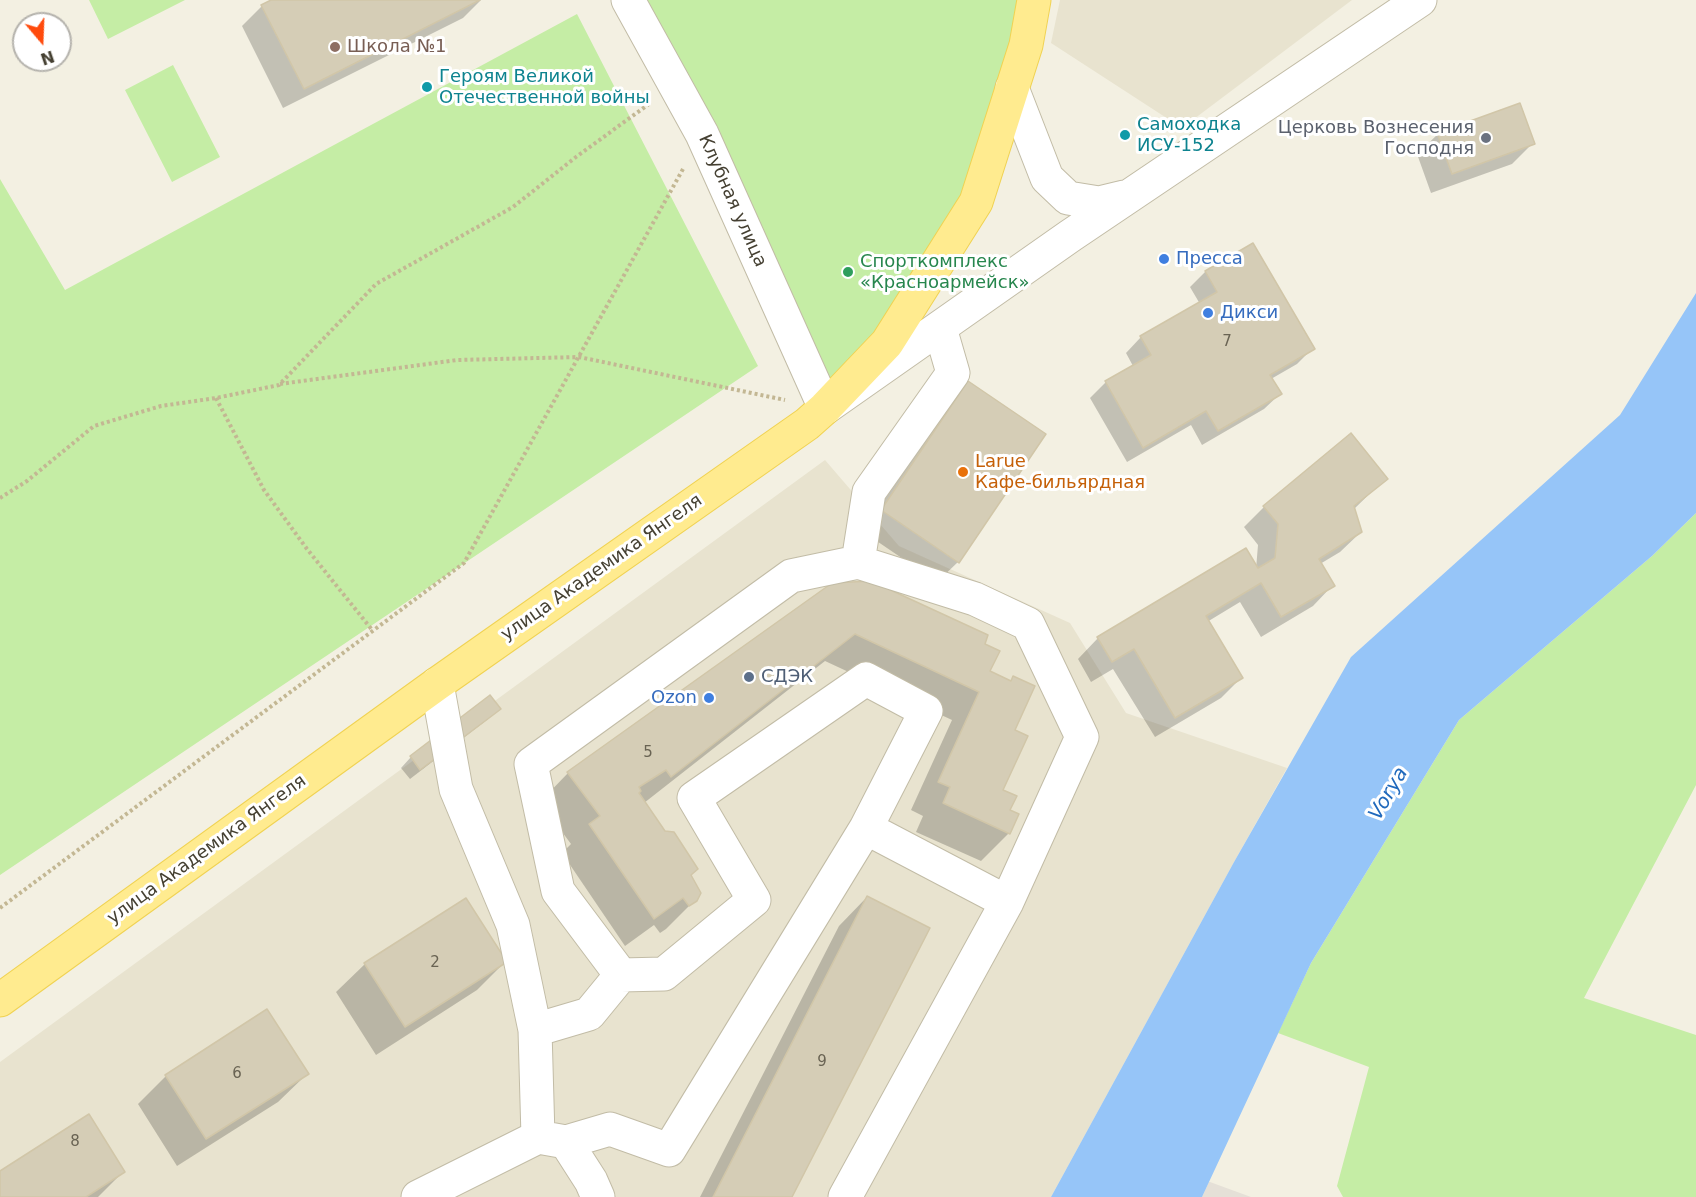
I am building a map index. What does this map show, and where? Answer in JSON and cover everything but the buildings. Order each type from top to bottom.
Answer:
[{"type":"main road","name":"улица Академика Янгеля","points":[[0,1000],[438,684],[807,424],[825,408],[887,343],[976,202],[1026,45],[1034,0]]},
{"type":"street","name":"Клубная улица","points":[[628,0],[702,134],[825,408]]},
{"type":"street","points":[[825,408],[1129,196],[1420,0]]},
{"type":"street","points":[[1012,88],[1047,178],[1068,198],[1099,203],[1129,196]]},
{"type":"street","points":[[858,562],[869,492],[953,372],[940,328]]},
{"type":"street","points":[[621,975],[558,891],[531,764],[791,576],[858,562],[975,599],[1028,624],[1082,737],[1007,902],[845,1197]]},
{"type":"street","points":[[418,1197],[552,1140],[610,1129],[669,1150],[866,828],[926,711],[866,679],[694,798],[754,900],[664,974],[621,975],[589,1014],[536,1030]]},
{"type":"street","points":[[438,684],[456,789],[513,925],[536,1030],[552,1140],[591,1181],[598,1197]]},
{"type":"street","points":[[866,828],[1007,902]]},
{"type":"path","points":[[279,384],[376,284],[513,207],[576,157],[675,85]]},
{"type":"path","points":[[0,908],[464,563],[702,134]]},
{"type":"path","points":[[0,498],[27,481],[94,426],[161,406],[216,398],[279,384],[457,360],[579,357],[825,408]]},
{"type":"path","points":[[216,398],[264,490],[307,549],[374,631]]},
{"type":"shaded area","points":[[1060,0],[1352,0],[1182,128],[1051,43]]},
{"type":"shaded area","points":[[825,460],[899,546],[1070,623],[1126,713],[1287,768],[1051,1197],[0,1197],[0,1062]]},
{"type":"shaded area","points":[[1210,1182],[1251,1197],[1202,1197]]},
{"type":"green space","points":[[89,0],[185,0],[108,39]]},
{"type":"green space","name":"Спорткомплекс «Красноармейск»","points":[[628,0],[1033,0],[976,202],[825,408]]},
{"type":"green space","points":[[577,14],[758,366],[0,875],[0,179],[65,290]]},
{"type":"green space","points":[[173,65],[220,157],[172,182],[125,90]]},
{"type":"green space","points":[[1696,513],[1696,785],[1584,998],[1696,1035],[1696,1197],[1343,1197],[1337,1186],[1369,1067],[1278,1033],[1311,963],[1459,720],[1652,556]]},
{"type":"water","name":"Vorya","points":[[1696,293],[1696,513],[1652,556],[1459,720],[1311,963],[1202,1197],[1051,1197],[1234,862],[1351,657],[1620,415]]},
{"type":"place","name":"Школа №1","points":[[335,47]]},
{"type":"place","name":"Героям Великой Отечественной войны","points":[[427,87]]},
{"type":"place","name":"Самоходка ИСУ-152","points":[[1125,135]]},
{"type":"place","name":"Церковь Вознесения Господня","points":[[1486,138]]},
{"type":"place","name":"Пресса","points":[[1164,259]]},
{"type":"place","name":"Спорткомплекс «Красноармейск»","points":[[848,272]]},
{"type":"place","name":"Дикси","points":[[1208,313]]},
{"type":"place","name":"Larue Кафе-бильярдная","points":[[963,472]]},
{"type":"place","name":"СДЭК","points":[[749,677]]},
{"type":"place","name":"Ozon","points":[[709,698]]}]
